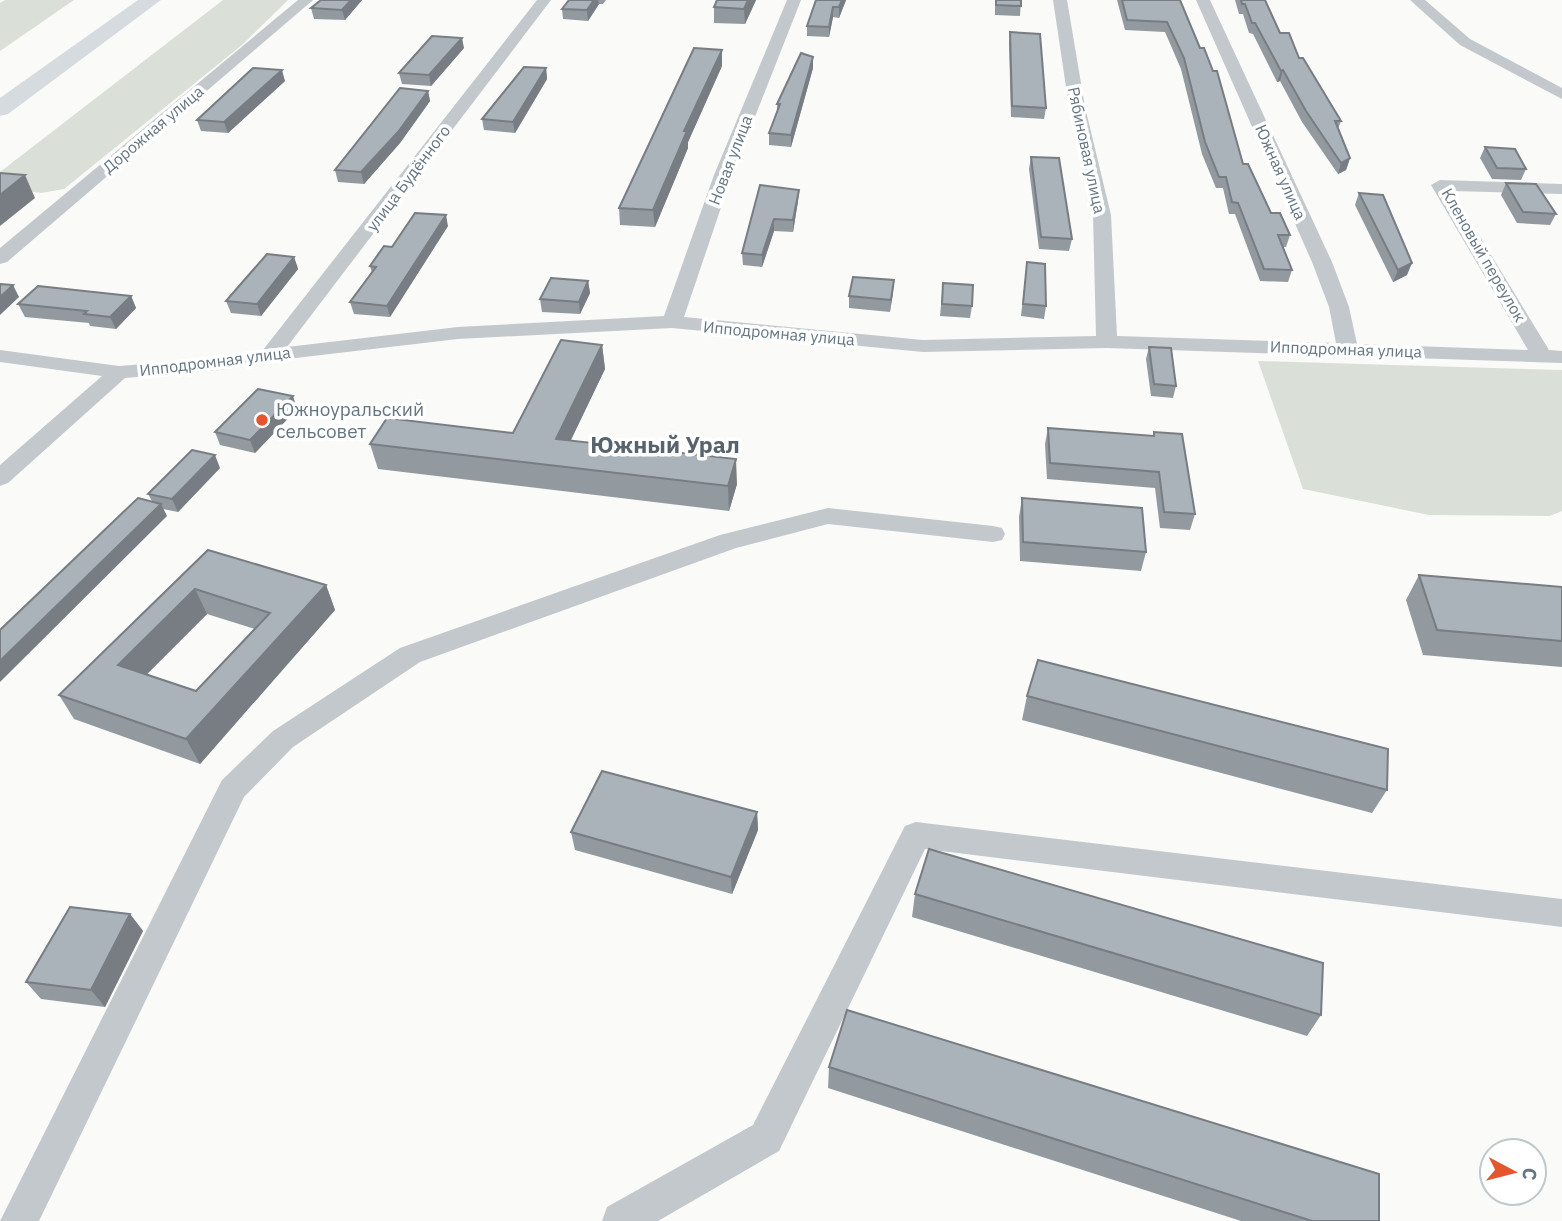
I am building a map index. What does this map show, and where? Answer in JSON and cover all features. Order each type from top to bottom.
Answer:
[{"type":"highway","points":[[0,83],[119,0]]},
{"type":"highway","points":[[0,109],[151,0]]},
{"type":"street","name":"Дорожная улица","points":[[0,258],[306,0]]},
{"type":"street","name":"улица Будённого","points":[[270,355],[544,0]]},
{"type":"street","name":"Новая улица","points":[[672,322],[723,175],[794,0]]},
{"type":"street","name":"Рябиновая улица","points":[[1060,0],[1077,107],[1102,215],[1107,342]]},
{"type":"street","name":"Южная улица","points":[[1203,0],[1322,262],[1339,307],[1347,348]]},
{"type":"street","points":[[1417,0],[1465,42],[1562,93]]},
{"type":"street","name":"Кленовый переулок","points":[[1552,357],[1440,185],[1562,189]]},
{"type":"street","name":"Ипподромная улица","points":[[0,356],[119,372],[221,364],[270,355],[458,333],[672,322],[923,346],[1107,342],[1552,357]]},
{"type":"street","points":[[0,478],[119,372]]},
{"type":"street","points":[[19,1221],[233,789],[283,739],[410,655],[729,541],[828,516],[993,534]]},
{"type":"street","points":[[621,1221],[766,1138],[915,835],[1562,913]]},
{"type":"shaded area","points":[[5,0],[74,0],[0,51],[0,3]]},
{"type":"shaded area","points":[[223,0],[288,0],[242,45],[64,189],[41,193],[0,187],[0,172]]},
{"type":"shaded area","points":[[1258,361],[1562,370],[1562,511],[1550,516],[1429,515],[1303,489]]},
{"type":"building","points":[[321,0],[351,0],[342,10],[311,8]]},
{"type":"building","points":[[569,0],[594,0],[587,10],[562,9]]},
{"type":"building","points":[[717,0],[748,0],[744,9],[714,7]]},
{"type":"building","points":[[816,0],[842,0],[839,7],[833,7],[829,27],[807,26]]},
{"type":"building","points":[[996,0],[1021,0],[1021,6],[996,5]]},
{"type":"building","points":[[1122,0],[1180,0],[1200,48],[1204,48],[1213,71],[1217,71],[1243,164],[1248,164],[1271,213],[1280,213],[1290,235],[1278,235],[1292,270],[1264,269],[1238,203],[1232,202],[1226,177],[1219,177],[1205,142],[1184,58],[1167,22],[1127,20]]},
{"type":"building","points":[[1241,0],[1265,0],[1280,33],[1289,33],[1299,58],[1303,58],[1341,121],[1335,121],[1350,158],[1341,163],[1306,111],[1283,70],[1281,71]]},
{"type":"building","points":[[1010,32],[1040,34],[1046,108],[1012,106]]},
{"type":"building","points":[[432,36],[462,38],[429,75],[399,73]]},
{"type":"building","points":[[694,48],[722,50],[684,131],[687,131],[653,210],[619,208]]},
{"type":"building","points":[[801,53],[813,57],[791,135],[769,133],[780,104],[777,104]]},
{"type":"building","points":[[524,67],[546,68],[513,122],[482,119]]},
{"type":"building","points":[[253,68],[282,70],[224,122],[197,120]]},
{"type":"building","points":[[400,88],[428,91],[398,132],[361,172],[335,170]]},
{"type":"building","points":[[1485,147],[1515,149],[1526,169],[1497,168]]},
{"type":"building","points":[[1031,157],[1059,158],[1072,239],[1041,237]]},
{"type":"building","points":[[0,173],[25,175],[0,195]]},
{"type":"building","points":[[1506,183],[1536,184],[1556,214],[1523,212]]},
{"type":"building","points":[[760,185],[799,190],[793,220],[774,219],[762,255],[742,253]]},
{"type":"building","points":[[1359,193],[1383,195],[1412,263],[1398,270]]},
{"type":"building","points":[[415,213],[446,215],[387,306],[350,302],[376,267],[370,266],[384,246],[392,247]]},
{"type":"building","points":[[267,254],[294,257],[257,304],[226,301]]},
{"type":"building","points":[[1027,262],[1045,264],[1046,306],[1023,304]]},
{"type":"building","points":[[853,277],[894,280],[891,300],[849,296]]},
{"type":"building","points":[[551,278],[588,281],[579,302],[540,299]]},
{"type":"building","points":[[943,283],[973,285],[972,306],[942,304]]},
{"type":"building","points":[[0,284],[13,285],[0,297]]},
{"type":"building","points":[[38,286],[131,296],[110,317],[84,314],[87,311],[18,304]]},
{"type":"building","points":[[561,340],[602,345],[556,439],[736,459],[728,486],[370,444],[387,418],[513,433]]},
{"type":"building","points":[[1149,347],[1171,348],[1176,386],[1154,384]]},
{"type":"building","points":[[258,389],[293,396],[250,440],[215,432]]},
{"type":"building","points":[[1048,428],[1154,436],[1154,432],[1182,434],[1195,514],[1164,512],[1159,472],[1050,463]]},
{"type":"building","points":[[192,450],[215,455],[172,499],[148,494]]},
{"type":"building","points":[[138,498],[161,504],[0,661],[0,630]]},
{"type":"building","points":[[1022,498],[1142,508],[1146,552],[1023,542]]},
{"type":"building","points":[[208,550],[326,585],[186,739],[59,695]],"holes":[[[195,589],[270,613],[196,691],[118,665]]]},
{"type":"building","points":[[1419,575],[1562,587],[1562,641],[1437,630]]},
{"type":"building","points":[[1038,660],[1388,749],[1387,790],[1027,696]]},
{"type":"building","points":[[602,771],[757,812],[731,877],[571,832]]},
{"type":"building","points":[[929,849],[1323,963],[1321,1015],[915,894]]},
{"type":"building","points":[[70,907],[130,914],[91,990],[26,982]]},
{"type":"building","points":[[847,1010],[1379,1174],[1379,1221],[1312,1221],[829,1067]]},
{"type":"place","name":"Южноуральский сельсовет","points":[[262,420]]},
{"type":"district","name":"Южный Урал","points":[[665,445]]}]
